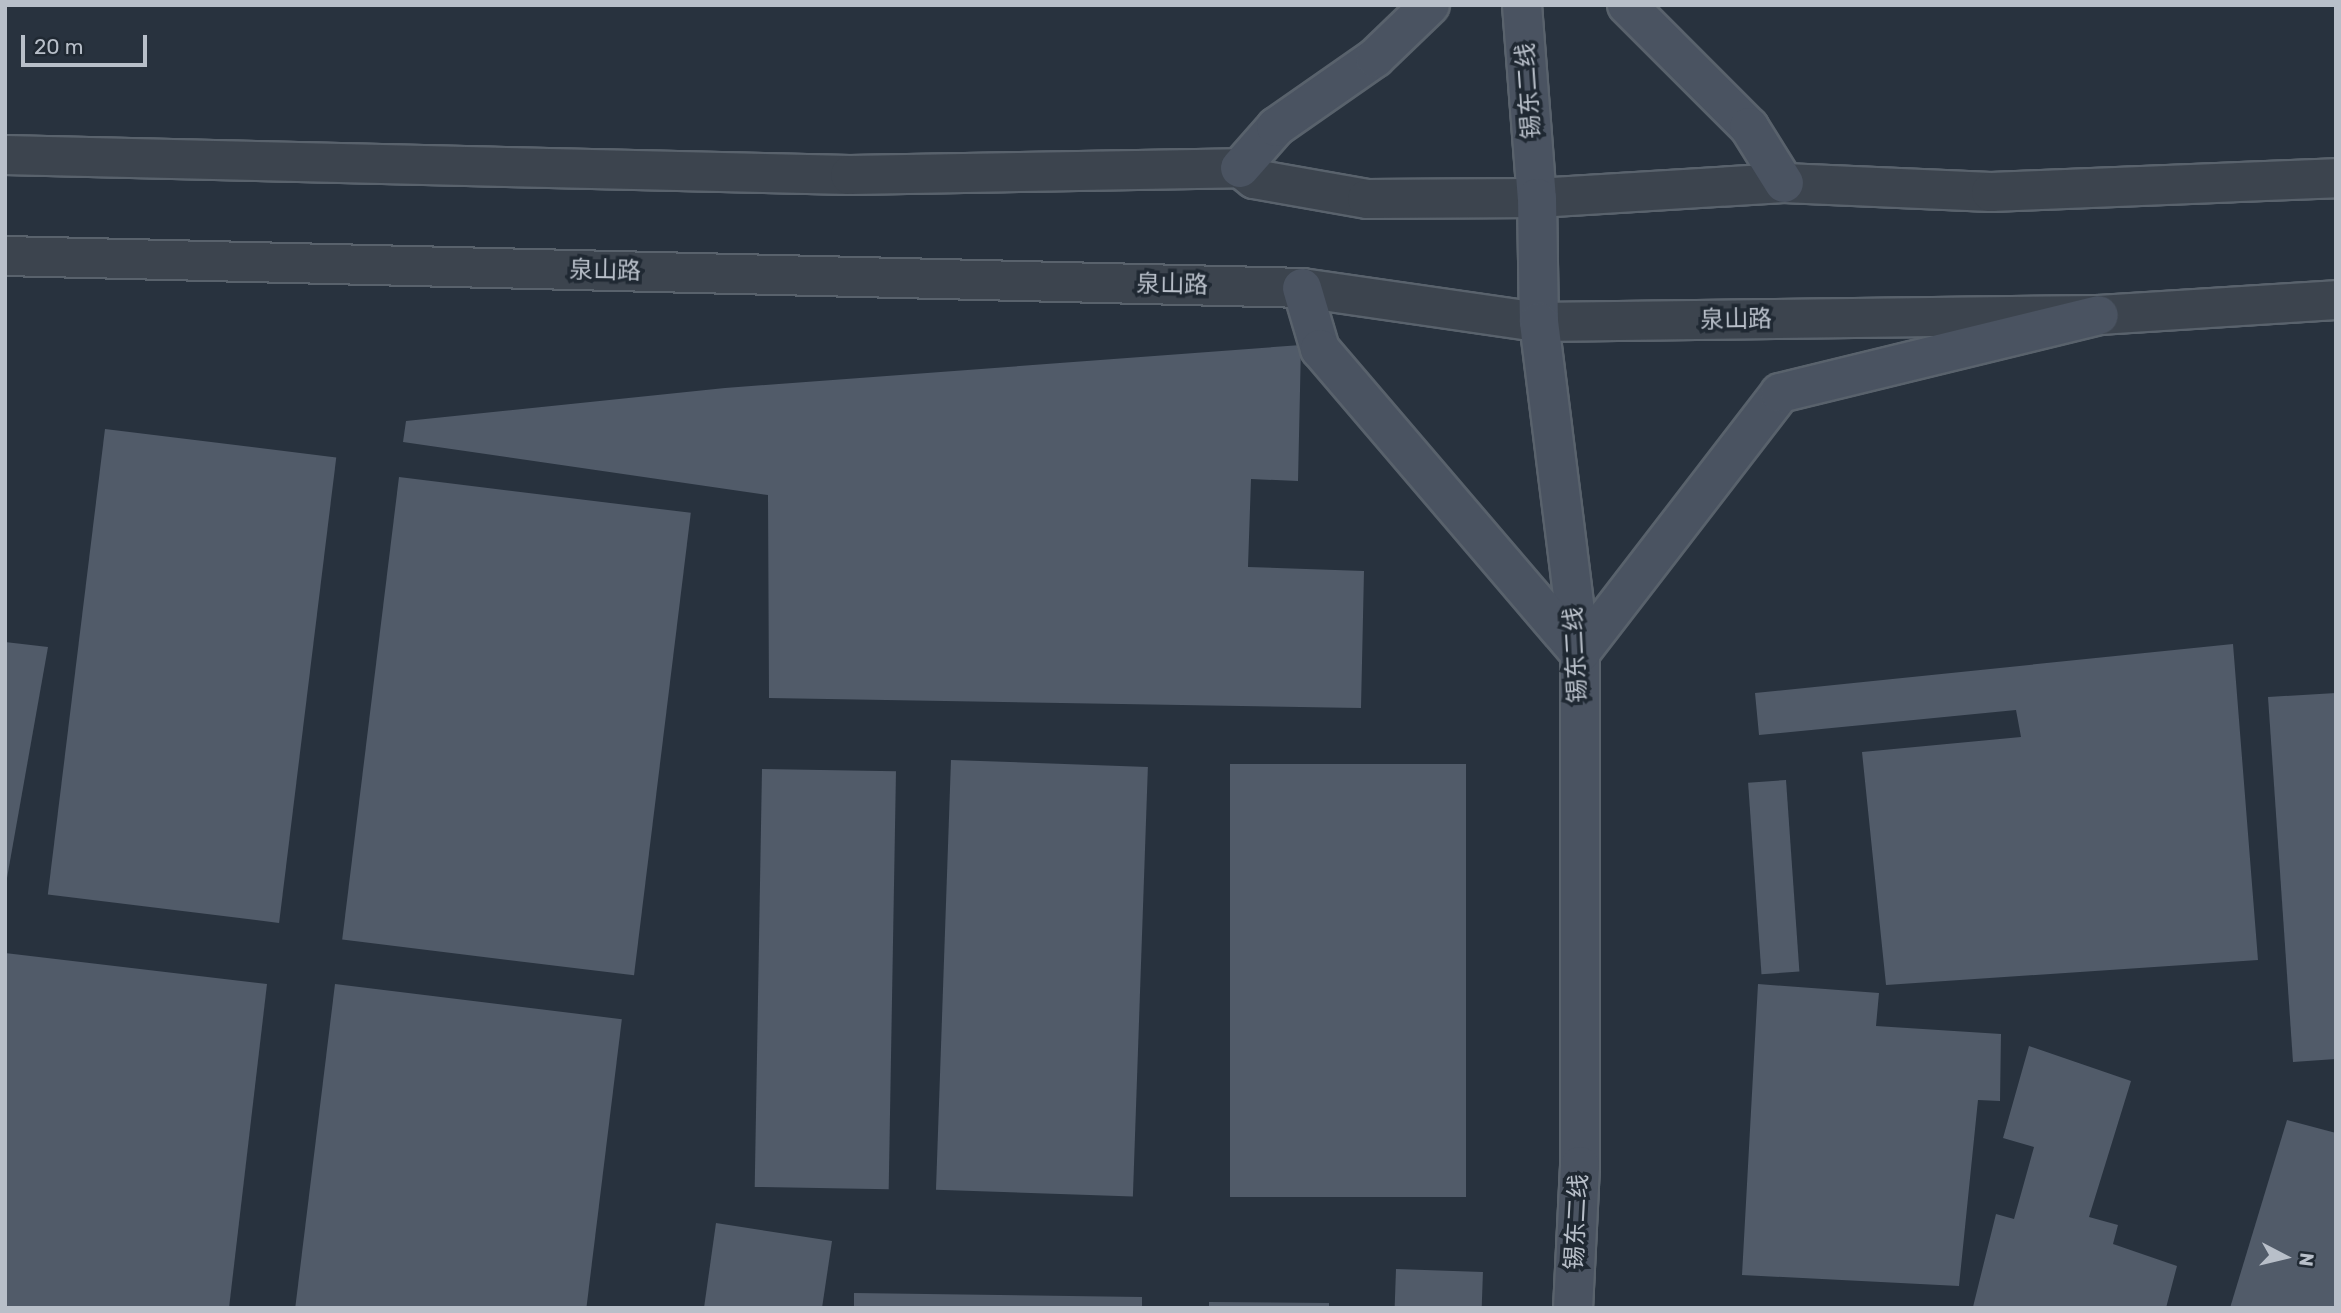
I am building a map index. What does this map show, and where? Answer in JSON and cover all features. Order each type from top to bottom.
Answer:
[{"type":"main road","points":[[1240,168],[1276,127],[1375,58],[1430,5]]},
{"type":"main road","name":"锡东二线","points":[[1522,5],[1537,198],[1539,322],[1580,653],[1580,1166],[1573,1308]]},
{"type":"main road","points":[[1627,5],[1749,127],[1784,183]]},
{"type":"main road","points":[[1301,288],[1320,349],[1580,653],[1780,393],[2099,315]]},
{"type":"street","points":[[5,155],[850,175],[1240,168],[1254,179],[1367,199],[1537,198],[1784,183],[1991,192],[2336,178]]},
{"type":"street","name":"泉山路","points":[[5,256],[1301,288],[1539,322],[2099,315],[2336,300]]},
{"type":"building","points":[[1301,345],[1298,481],[1251,479],[1248,567],[1364,571],[1361,708],[769,698],[768,495],[403,442],[406,421],[725,388]]},
{"type":"building","points":[[105,429],[336,457],[279,923],[48,895]]},
{"type":"building","points":[[399,477],[691,513],[634,975],[342,940]]},
{"type":"building","points":[[5,642],[48,647],[7,878],[5,878]]},
{"type":"building","points":[[2233,644],[2258,960],[1886,985],[1862,752],[2021,737],[2016,710],[1759,735],[1755,693]]},
{"type":"building","points":[[2336,693],[2336,1059],[2293,1062],[2268,697]]},
{"type":"building","points":[[951,760],[1148,767],[1133,1197],[936,1190]]},
{"type":"building","points":[[1230,764],[1466,764],[1466,1197],[1230,1197]]},
{"type":"building","points":[[762,769],[896,771],[889,1189],[755,1187]]},
{"type":"building","points":[[1786,780],[1799,972],[1761,974],[1748,783]]},
{"type":"building","points":[[5,953],[267,984],[229,1308],[5,1308]]},
{"type":"building","points":[[335,984],[622,1019],[586,1308],[295,1308]]},
{"type":"building","points":[[1758,984],[1879,993],[1876,1026],[2001,1034],[2000,1101],[1978,1100],[1959,1286],[1742,1275]]},
{"type":"building","points":[[2029,1046],[2131,1081],[2089,1217],[2118,1225],[2113,1244],[2177,1266],[2166,1308],[1973,1307],[1996,1214],[2014,1219],[2034,1147],[2003,1138]]},
{"type":"building","points":[[2287,1120],[2336,1133],[2336,1308],[2230,1308]]},
{"type":"building","points":[[716,1223],[832,1241],[822,1308],[704,1308]]},
{"type":"building","points":[[1396,1269],[1483,1272],[1482,1308],[1395,1308]]},
{"type":"building","points":[[854,1293],[1142,1297],[1142,1308],[854,1308]]},
{"type":"building","points":[[1209,1302],[1329,1303],[1329,1308],[1209,1308]]}]
